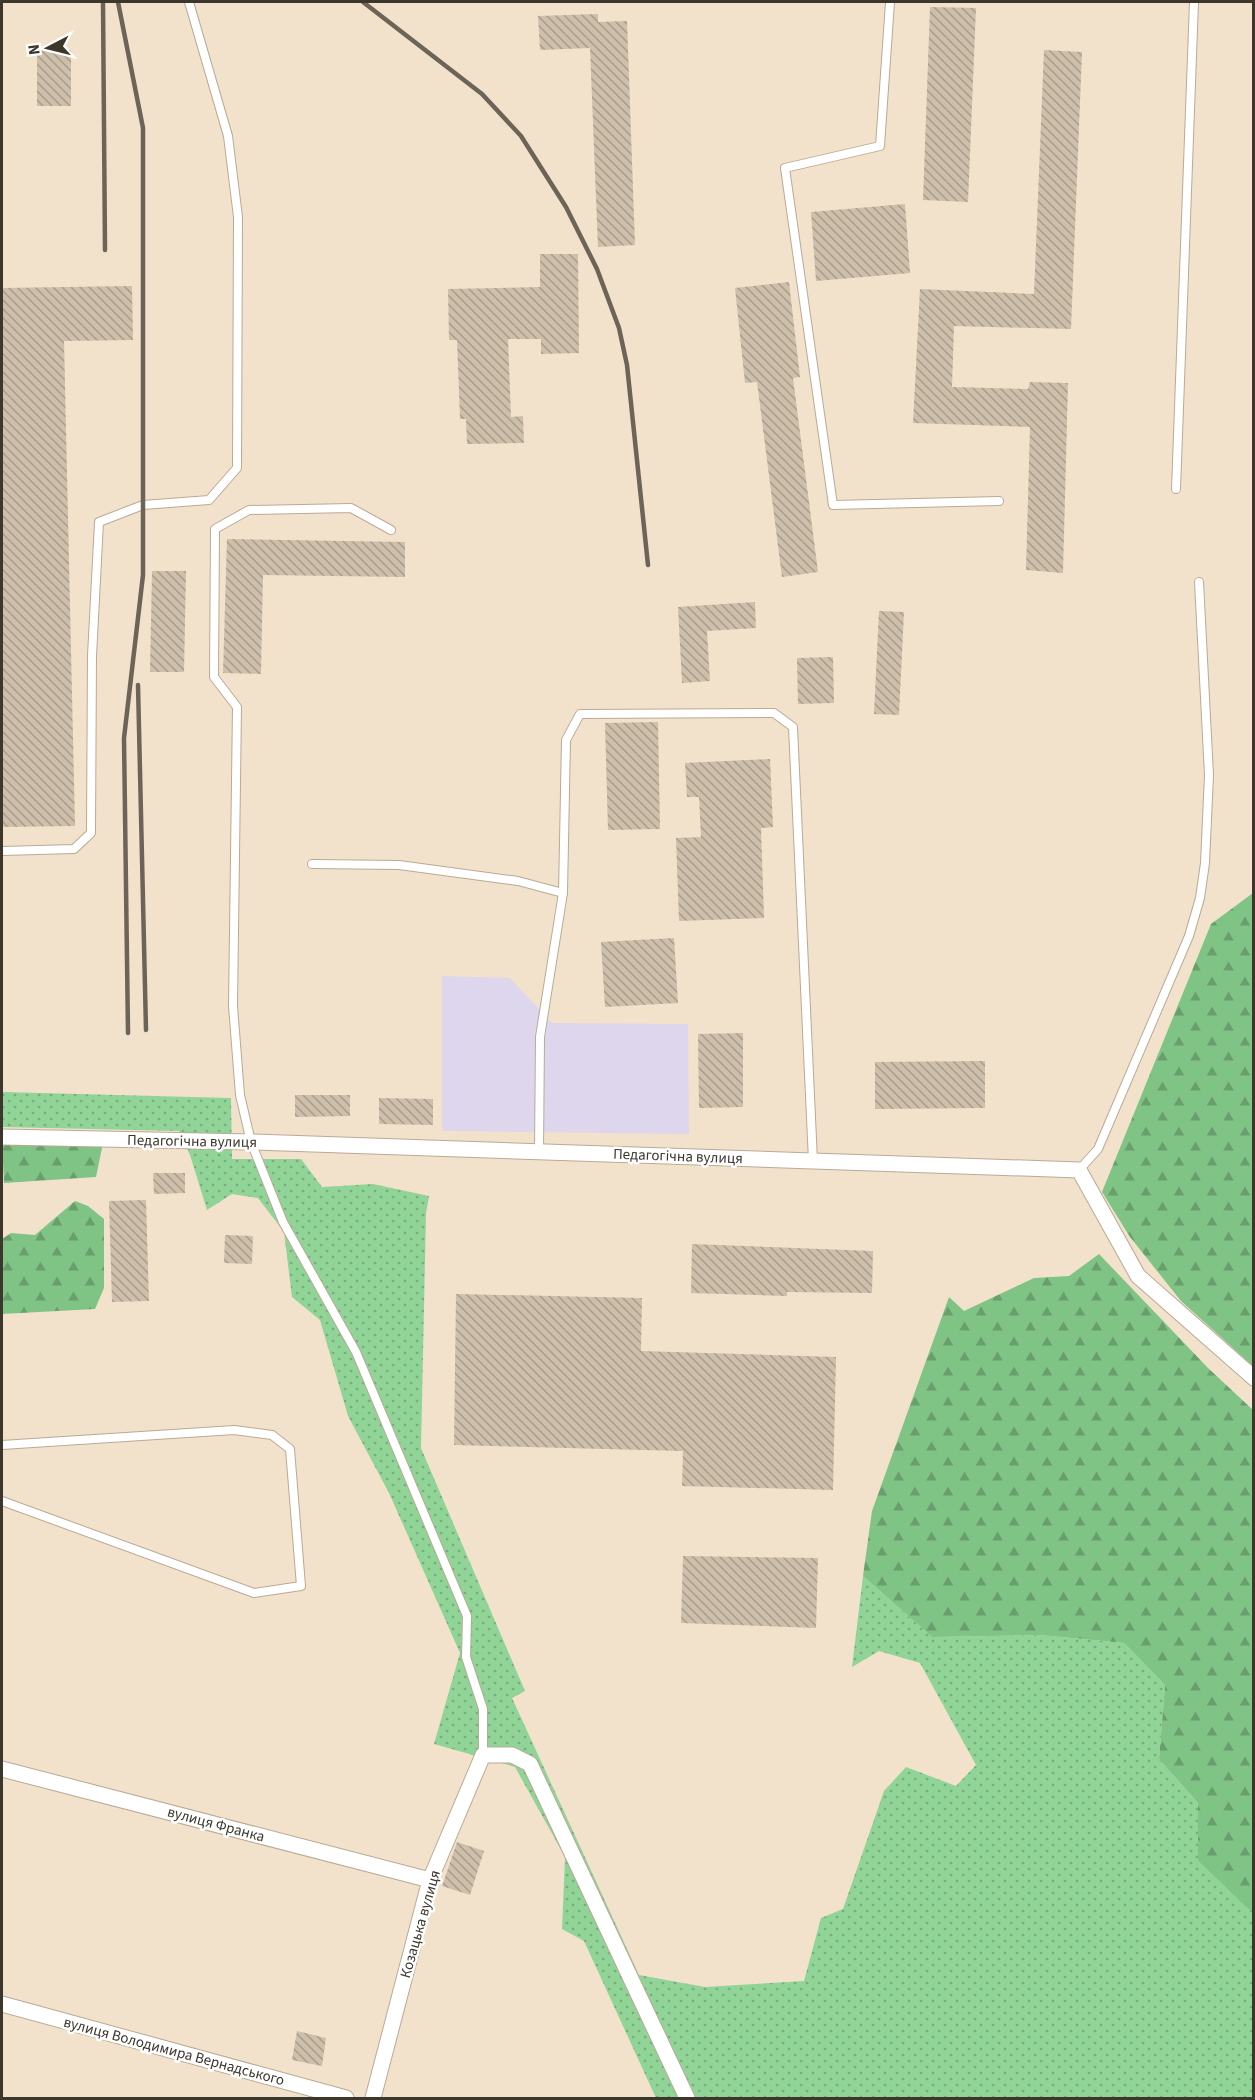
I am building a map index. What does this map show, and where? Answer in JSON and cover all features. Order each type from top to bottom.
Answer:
[{"type":"street","name":"Педагогічна вулиця","points":[[2,1137],[251,1142],[1079,1170]]},
{"type":"street","points":[[1079,1170],[1138,1276],[1254,1378]]},
{"type":"street","points":[[483,1755],[512,1755],[530,1764],[687,2098]]},
{"type":"street","name":"Козацька вулиця","points":[[373,2098],[429,1880],[483,1755]]},
{"type":"street","name":"вулиця Франка","points":[[2,1769],[429,1880]]},
{"type":"street","name":"вулиця Володимира Вернадського","points":[[2,2004],[346,2098]]},
{"type":"lane","points":[[2,851],[74,849],[92,833],[92,656],[99,522],[143,505],[210,500],[237,468],[238,217],[228,136],[189,2]]},
{"type":"lane","points":[[890,2],[880,146],[785,168],[833,505],[999,501]]},
{"type":"lane","points":[[1176,489],[1194,2]]},
{"type":"lane","points":[[392,530],[351,508],[249,510],[215,529],[214,677],[237,707],[233,1006],[240,1095],[251,1142],[283,1222],[356,1352],[467,1616],[466,1657],[483,1709],[483,1755]]},
{"type":"lane","points":[[1079,1170],[1098,1149],[1189,936],[1200,898],[1205,864],[1209,775],[1199,582]]},
{"type":"lane","points":[[539,1152],[540,1037],[563,893],[566,740],[580,714],[774,713],[794,728],[813,1161]]},
{"type":"lane","points":[[312,864],[399,865],[518,881],[563,893]]},
{"type":"lane","points":[[2,1445],[234,1430],[272,1435],[290,1449],[301,1586],[254,1593],[2,1501]]},
{"type":"shaded area","points":[[442,976],[510,978],[552,1023],[688,1024],[689,1134],[442,1131]]},
{"type":"green space","points":[[1253,893],[1253,1366],[1181,1301],[1130,1237],[1102,1192],[1211,924]]},
{"type":"green space","points":[[2,1092],[231,1098],[232,1159],[301,1159],[322,1187],[373,1184],[429,1196],[426,1213],[421,1448],[525,1691],[512,1698],[639,1975],[705,1987],[804,1981],[821,1918],[843,1909],[884,1791],[906,1767],[956,1786],[976,1765],[920,1663],[879,1651],[852,1667],[863,1576],[932,1637],[1040,1635],[1124,1643],[1165,1685],[1159,1759],[1198,1803],[1198,1861],[1248,1909],[1253,1911],[1253,2098],[656,2098],[584,1941],[562,1929],[565,1857],[515,1767],[434,1744],[460,1653],[389,1493],[348,1416],[320,1320],[292,1297],[284,1232],[258,1198],[232,1194],[207,1210],[190,1155],[179,1131],[2,1127]]},
{"type":"green space","points":[[2,1141],[103,1143],[96,1177],[4,1183]]},
{"type":"green space","points":[[75,1201],[88,1206],[104,1219],[104,1288],[95,1309],[2,1314],[2,1239],[11,1233],[35,1235]]},
{"type":"green space","points":[[1099,1254],[1208,1368],[1253,1410],[1253,1911],[1248,1909],[1198,1861],[1198,1803],[1159,1759],[1165,1685],[1124,1643],[1040,1635],[932,1637],[863,1576],[872,1511],[949,1297],[964,1311],[1034,1278],[1069,1276]]},
{"type":"building","points":[[930,7],[976,8],[968,202],[923,200]]},
{"type":"building","points":[[598,14],[598,22],[627,21],[635,245],[598,247],[590,48],[540,50],[538,16]]},
{"type":"building","points":[[37,50],[71,50],[71,106],[37,106]]},
{"type":"building","points":[[1044,50],[1082,52],[1071,329],[954,326],[952,387],[1028,389],[1030,382],[1068,383],[1063,573],[1026,570],[1030,427],[913,423],[920,289],[1034,294]]},
{"type":"building","points":[[905,204],[910,273],[816,281],[811,212]]},
{"type":"building","points":[[540,254],[578,254],[579,353],[541,354],[541,339],[508,339],[511,417],[523,416],[524,443],[467,444],[466,419],[460,419],[457,340],[449,340],[448,289],[540,287]]},
{"type":"building","points":[[789,282],[800,377],[793,378],[818,572],[782,577],[757,382],[745,383],[735,288]]},
{"type":"building","points":[[132,286],[133,340],[64,341],[75,826],[2,827],[2,288]]},
{"type":"building","points":[[227,539],[405,542],[405,577],[263,575],[261,674],[223,673]]},
{"type":"building","points":[[152,571],[186,571],[184,672],[150,672]]},
{"type":"building","points":[[755,602],[756,628],[707,631],[710,681],[682,683],[678,607]]},
{"type":"building","points":[[879,611],[904,612],[899,715],[874,714]]},
{"type":"building","points":[[833,657],[834,703],[798,704],[797,658]]},
{"type":"building","points":[[658,722],[660,829],[608,830],[605,723]]},
{"type":"building","points":[[770,759],[773,827],[761,828],[764,918],[679,921],[676,838],[701,837],[699,797],[687,797],[685,763]]},
{"type":"building","points":[[674,938],[678,1003],[605,1007],[601,942]]},
{"type":"building","points":[[743,1033],[743,1107],[699,1108],[698,1034]]},
{"type":"building","points":[[985,1061],[985,1108],[875,1109],[875,1062]]},
{"type":"building","points":[[295,1095],[350,1095],[350,1116],[295,1117]]},
{"type":"building","points":[[379,1098],[433,1099],[433,1125],[379,1124]]},
{"type":"building","points":[[153,1173],[185,1173],[185,1193],[154,1194]]},
{"type":"building","points":[[146,1200],[149,1301],[112,1302],[109,1201]]},
{"type":"building","points":[[225,1235],[253,1236],[252,1264],[224,1263]]},
{"type":"building","points":[[692,1244],[873,1251],[872,1293],[787,1292],[787,1296],[691,1293]]},
{"type":"building","points":[[456,1294],[642,1298],[641,1351],[836,1357],[833,1490],[682,1486],[683,1451],[454,1445]]},
{"type":"building","points":[[683,1556],[818,1558],[816,1628],[681,1623]]},
{"type":"building","points":[[457,1842],[484,1851],[470,1895],[442,1886]]},
{"type":"building","points":[[297,2031],[326,2038],[322,2066],[292,2060]]},
{"type":"railway","points":[[103,2],[105,250]]},
{"type":"railway","points":[[118,2],[143,128],[143,575],[124,738],[128,1033]]},
{"type":"railway","points":[[363,2],[482,94],[521,136],[566,207],[597,269],[619,328],[627,365],[648,565]]},
{"type":"railway","points":[[138,685],[146,1030]]}]
